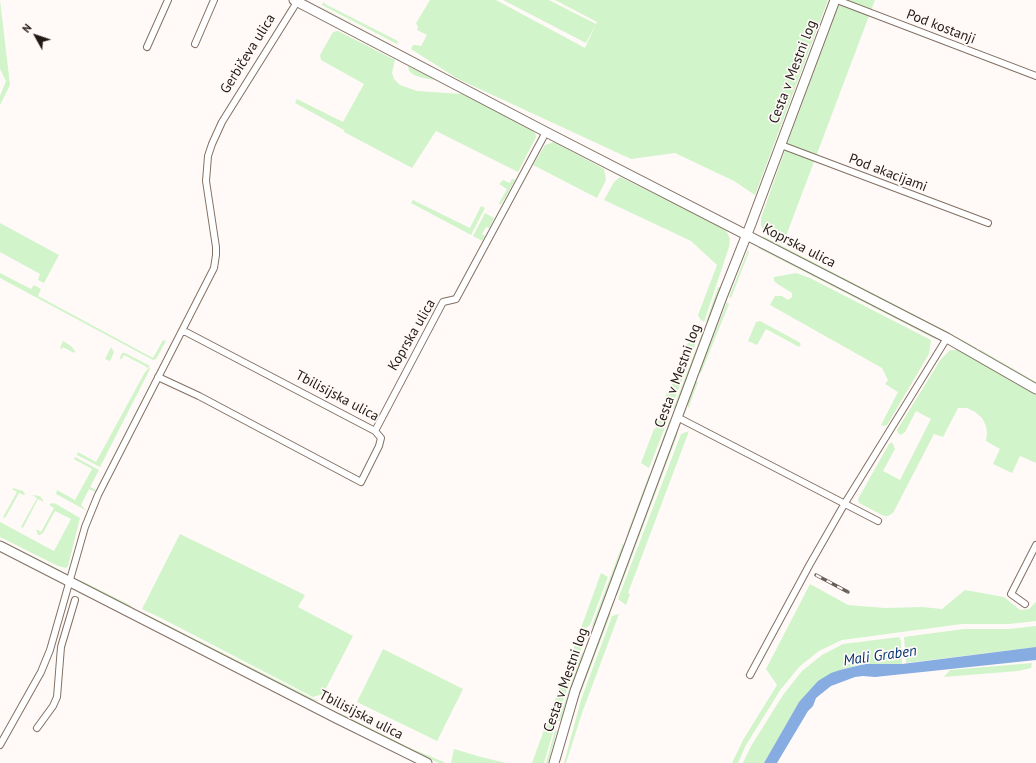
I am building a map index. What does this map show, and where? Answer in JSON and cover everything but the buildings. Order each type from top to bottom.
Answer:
[{"type":"street","points":[[147,47],[168,0]]},
{"type":"street","points":[[195,44],[214,0]]},
{"type":"street","name":"Pod kostanji","points":[[836,0],[1036,76]]},
{"type":"street","name":"Cesta v Mestni log","points":[[554,763],[574,691],[678,417],[724,290],[836,0]]},
{"type":"street","name":"Gerbičeva ulica","points":[[182,332],[210,278],[216,261],[214,230],[206,181],[208,156],[212,144],[222,122],[296,1]]},
{"type":"street","name":"Koprska ulica","points":[[296,1],[546,132],[947,338],[1036,389]]},
{"type":"street","name":"Koprska ulica","points":[[375,431],[443,302],[456,299],[546,132]]},
{"type":"street","name":"Pod akacijami","points":[[780,145],[988,223]]},
{"type":"street","points":[[0,745],[41,672],[52,644],[85,527],[98,495],[182,332]]},
{"type":"street","name":"Tbilisijska ulica","points":[[158,377],[199,396],[361,482],[379,446],[381,438],[375,431],[186,332],[182,332]]},
{"type":"street","points":[[750,675],[810,564],[845,504],[947,338]]},
{"type":"street","points":[[678,417],[878,521]]},
{"type":"street","points":[[1025,604],[1011,594],[1036,545]]},
{"type":"street","name":"Tbilisijska ulica","points":[[0,546],[427,763]]},
{"type":"street","points":[[37,728],[53,706],[56,697],[62,646],[75,600]]},
{"type":"street","points":[[52,644],[62,646]]},
{"type":"green space","points":[[0,0],[10,85],[0,105],[0,96],[6,81],[0,69]]},
{"type":"green space","points":[[430,0],[496,0],[585,48],[597,22],[555,0],[828,0],[755,195],[734,181],[675,153],[631,159],[458,79],[411,49],[413,45],[421,46],[427,35],[417,30],[418,27],[416,23]]},
{"type":"green space","points":[[503,0],[549,0],[596,24],[586,43]]},
{"type":"green space","points":[[841,0],[875,0],[783,244],[767,235],[761,225],[761,218]]},
{"type":"green space","points":[[323,2],[398,41],[397,44],[322,5]]},
{"type":"green space","points":[[320,7],[321,7],[396,46]]},
{"type":"green space","points":[[338,31],[395,60],[392,73],[394,79],[400,85],[417,91],[462,94],[530,128],[535,133],[536,137],[518,172],[436,131],[412,168],[344,132],[344,130],[295,103],[297,99],[343,122],[364,84],[321,60],[320,55],[333,32]]},
{"type":"green space","points":[[408,66],[435,80],[414,75],[409,71]]},
{"type":"green space","points":[[554,142],[604,169],[606,180],[597,198],[533,165],[545,145]]},
{"type":"green space","points":[[620,177],[710,221],[725,230],[728,234],[730,239],[729,247],[704,322],[698,315],[717,265],[691,241],[604,200],[614,182]]},
{"type":"green space","points":[[512,179],[515,180],[504,200],[498,205],[507,189],[499,184],[503,180],[510,183]]},
{"type":"green space","points":[[413,200],[470,228],[481,206],[485,208],[471,235],[411,203]]},
{"type":"green space","points":[[485,213],[494,218],[489,228],[486,227],[482,234],[485,236],[482,241],[473,236]]},
{"type":"green space","points":[[0,223],[59,255],[44,283],[38,280],[40,274],[0,252]]},
{"type":"green space","points":[[763,236],[942,329],[977,348],[976,350],[764,239]]},
{"type":"green space","points":[[759,247],[931,335],[935,339],[758,248]]},
{"type":"green space","points":[[748,250],[749,252],[731,298],[729,297]]},
{"type":"green space","points":[[0,273],[31,289],[34,285],[41,289],[38,296],[153,358],[163,340],[166,341],[156,359],[153,360],[0,278]]},
{"type":"green space","points":[[796,273],[810,278],[931,340],[929,354],[887,425],[881,425],[898,392],[885,384],[888,380],[882,368],[770,305],[775,296],[782,296],[788,300],[792,297],[792,293],[774,281],[774,277]]},
{"type":"green space","points":[[718,287],[720,287],[709,319],[706,322]]},
{"type":"green space","points":[[727,302],[729,304],[701,373],[699,372]]},
{"type":"green space","points":[[760,321],[801,344],[799,347],[766,329],[757,345],[748,341],[756,322]]},
{"type":"green space","points":[[695,329],[701,329],[671,409],[668,409],[665,407],[664,402],[667,392],[669,392],[692,332]]},
{"type":"green space","points":[[703,331],[704,334],[676,408],[673,409]]},
{"type":"green space","points":[[63,341],[71,346],[75,351],[74,353],[63,347],[62,349],[60,348]]},
{"type":"green space","points":[[111,347],[114,352],[110,361],[105,359]]},
{"type":"green space","points":[[979,349],[1036,382],[1036,385],[978,352]]},
{"type":"green space","points":[[950,350],[958,350],[1036,395],[1036,463],[1020,456],[1012,473],[993,464],[1000,449],[986,441],[986,426],[982,418],[967,408],[958,408],[943,437],[934,434],[893,513],[888,516],[884,516],[859,503],[858,499],[889,444],[892,442],[895,449],[883,471],[900,480],[931,419],[916,411],[905,432],[901,435],[897,430],[941,359]]},
{"type":"green space","points":[[122,353],[125,353],[150,366],[146,369],[147,367],[124,355],[121,360],[120,357]]},
{"type":"green space","points":[[150,367],[100,467],[77,455],[78,452],[96,462],[145,372]]},
{"type":"green space","points":[[695,381],[698,382],[688,409],[688,400]]},
{"type":"green space","points":[[661,414],[669,417],[649,468],[641,463]]},
{"type":"green space","points":[[670,419],[671,423],[655,466],[652,468]]},
{"type":"green space","points":[[689,431],[628,593],[630,594],[626,605],[618,599],[681,434]]},
{"type":"green space","points":[[678,433],[617,596],[616,593],[674,438]]},
{"type":"green space","points":[[75,457],[99,470],[90,487],[96,490],[95,492],[89,489],[81,505],[87,511],[56,494],[57,490],[75,500],[92,469],[74,459]]},
{"type":"green space","points":[[649,475],[650,479],[630,531],[627,534]]},
{"type":"green space","points":[[12,489],[23,491],[25,494],[19,493],[5,518],[3,517],[17,492]]},
{"type":"green space","points":[[32,495],[40,496],[44,502],[38,499],[23,528],[21,527],[37,498]]},
{"type":"green space","points":[[52,503],[80,518],[68,566],[66,568],[58,566],[0,537],[0,522],[54,551],[71,519],[55,511],[43,533],[38,535],[36,529],[41,532],[54,508],[49,505]]},
{"type":"green space","points":[[180,534],[305,595],[298,607],[353,636],[323,694],[313,697],[142,609]]},
{"type":"green space","points":[[0,540],[62,571],[58,571],[0,542]]},
{"type":"green space","points":[[623,543],[623,549],[596,622],[591,628]]},
{"type":"green space","points":[[601,573],[608,577],[590,625],[586,628],[581,628]]},
{"type":"green space","points":[[80,580],[132,606],[127,606],[82,583]]},
{"type":"green space","points":[[810,584],[848,605],[885,608],[922,607],[942,609],[965,590],[1004,597],[1020,610],[1029,609],[1036,602],[1036,621],[1009,624],[962,624],[842,640],[819,651],[800,666],[781,689],[746,745],[738,763],[732,763],[743,740],[777,685],[766,669]]},
{"type":"green space","points":[[142,612],[318,701],[311,700],[146,616]]},
{"type":"green space","points":[[611,613],[577,703],[575,704],[607,616]]},
{"type":"green space","points":[[619,614],[582,713],[566,763],[564,763],[581,700],[612,616]]},
{"type":"green space","points":[[1036,626],[1036,647],[906,663],[904,637],[964,629],[1009,629]]},
{"type":"green space","points":[[899,637],[901,641],[902,664],[865,664],[840,670],[799,702],[764,763],[743,763],[751,746],[783,695],[802,671],[822,655],[843,644]]},
{"type":"green space","points":[[577,639],[582,647],[557,718],[544,763],[532,763]]},
{"type":"green space","points":[[383,649],[463,689],[437,741],[357,702]]},
{"type":"green space","points":[[583,650],[582,658],[560,721],[558,721]]},
{"type":"green space","points":[[1032,663],[1031,668],[1018,671],[944,677],[950,670]]},
{"type":"green space","points":[[340,713],[408,747],[446,763],[439,763],[420,755],[339,715]]},
{"type":"green space","points":[[555,730],[557,731],[548,763],[546,763]]},
{"type":"green space","points":[[454,749],[481,757],[506,763],[451,763]]},
{"type":"water","name":"Mali Graben","points":[[1036,647],[1036,660],[875,677],[855,677],[831,686],[816,698],[813,706],[808,711],[777,763],[764,763],[799,702],[818,681],[831,673],[865,664],[902,664]]},
{"type":"railway","points":[[816,575],[848,592]]}]
